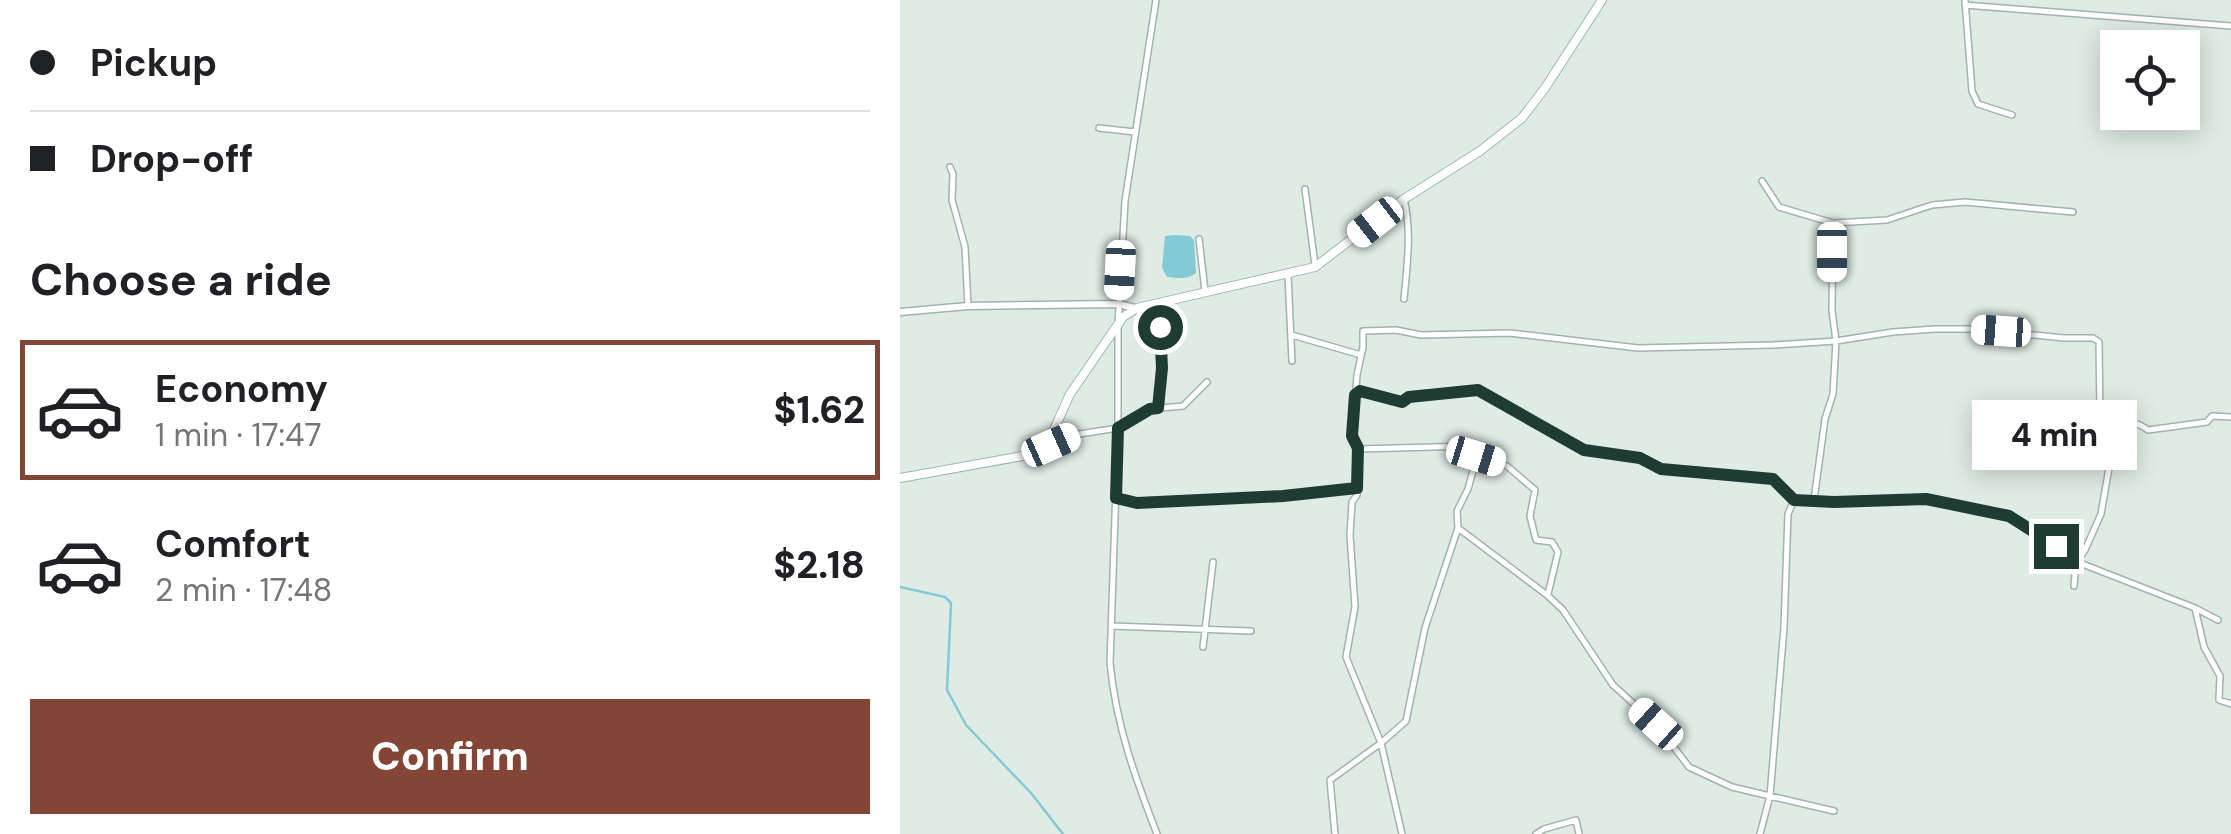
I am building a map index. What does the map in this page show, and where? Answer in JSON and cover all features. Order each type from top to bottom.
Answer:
[{"type":"main road","points":[[900,478],[1028,455],[1053,432],[1070,394],[1123,317],[1136,308],[1315,267],[1404,199],[1480,151],[1522,118],[1602,0]]},
{"type":"street","points":[[1156,0],[1125,201],[1118,304],[1110,663],[1114,702],[1132,767],[1157,834]]},
{"type":"street","points":[[2012,115],[1978,104],[1972,91],[1965,2],[2231,26]]},
{"type":"street","points":[[1099,128],[1135,132]]},
{"type":"street","points":[[950,167],[954,174],[952,200],[965,248],[968,306]]},
{"type":"street","points":[[1762,181],[1779,207],[1833,222],[1888,220],[1932,205],[1965,202],[2074,212]]},
{"type":"street","points":[[1304,189],[1315,267]]},
{"type":"street","points":[[1404,199],[1409,246],[1404,299]]},
{"type":"street","points":[[1814,500],[1825,419],[1833,394],[1833,222]]},
{"type":"street","points":[[1198,239],[1206,293]]},
{"type":"street","points":[[1288,275],[1292,361]]},
{"type":"street","points":[[900,312],[968,306],[1118,304],[1136,308]]},
{"type":"street","points":[[1158,408],[1162,368],[1160,327]]},
{"type":"street","points":[[1402,834],[1380,744],[1346,657],[1354,606],[1352,502],[1357,496],[1358,448],[1352,436],[1364,330],[1421,335],[1510,333],[1638,348],[1774,345],[1935,328],[2093,338],[2099,342],[2100,416],[2106,422],[2137,422],[2148,430],[2207,422],[2212,416],[2231,417]]},
{"type":"street","points":[[1291,335],[1361,355]]},
{"type":"street","points":[[1028,455],[1073,435],[1118,428],[1150,409],[1183,406],[1207,382]]},
{"type":"street","points":[[1355,395],[1360,391],[1402,402],[1409,397],[1478,390],[1584,450],[1640,458],[1661,469],[1773,479],[1794,500],[1926,499],[2009,516],[2079,561],[2218,620]]},
{"type":"street","points":[[2074,586],[2076,563],[2101,514],[2114,423]]},
{"type":"street","points":[[1336,834],[1330,780],[1406,721],[1425,628],[1458,528],[1457,511],[1468,489],[1476,456],[1471,446],[1358,448]]},
{"type":"street","points":[[1476,456],[1508,466],[1535,490],[1530,516],[1536,540],[1552,542],[1558,552],[1548,595]]},
{"type":"street","points":[[1116,498],[1137,503],[1357,488]]},
{"type":"street","points":[[1760,834],[1770,796],[1784,628],[1788,514],[1794,500]]},
{"type":"street","points":[[1458,528],[1563,610],[1613,686],[1656,724],[1689,767],[1732,787],[1834,811]]},
{"type":"street","points":[[1203,647],[1214,562]]},
{"type":"street","points":[[2195,608],[2204,647],[2220,676],[2219,700],[2231,704]]},
{"type":"street","points":[[1112,626],[1251,631]]},
{"type":"street","points":[[1536,834],[1576,820],[1579,834]]},
{"type":"water","points":[[1165,236],[1194,240],[1196,273],[1190,277],[1167,277],[1162,268]]},
{"type":"waterway","points":[[900,587],[945,597],[951,603],[947,690],[966,725],[1031,793],[1063,834]]},
{"type":"route","points":[[1160,327],[1162,368],[1158,408],[1118,428],[1116,498],[1137,503],[1357,488],[1358,448],[1352,436],[1355,395],[1360,391],[1402,402],[1409,397],[1478,390],[1584,450],[1640,458],[1661,469],[1773,479],[1794,500],[1926,499],[1981,510],[2009,516],[2056,546]]}]
